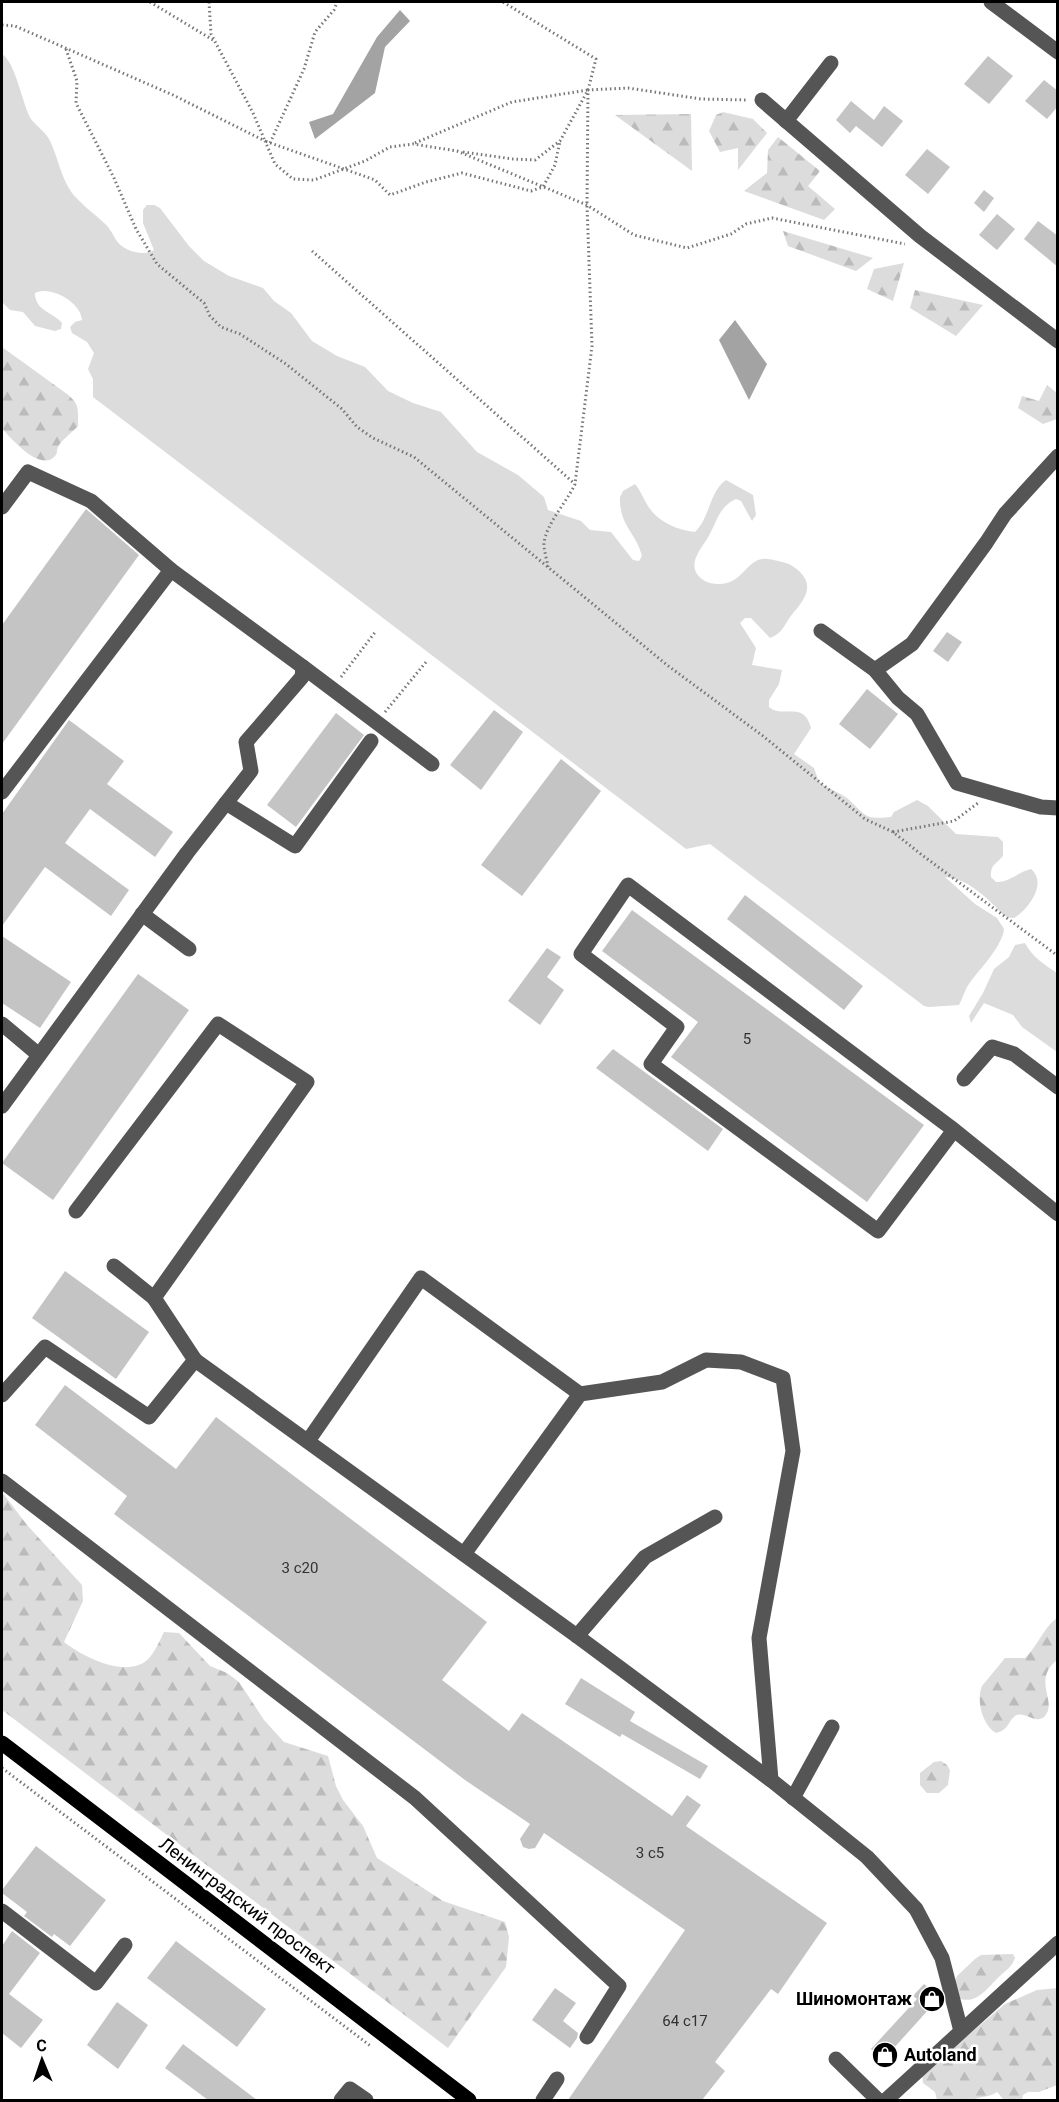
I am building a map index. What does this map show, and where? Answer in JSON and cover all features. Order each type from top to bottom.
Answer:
[{"type":"main road","name":"Ленинградский проспект","points":[[2,1743],[469,2100]]},
{"type":"street","points":[[992,2],[1058,52]]},
{"type":"street","points":[[786,121],[831,63]]},
{"type":"street","points":[[762,100],[920,236],[1058,341]]},
{"type":"street","points":[[875,670],[912,644],[1005,514],[1058,456]]},
{"type":"street","points":[[2,507],[28,472],[91,501],[171,570],[432,764]]},
{"type":"street","points":[[2,792],[171,570]]},
{"type":"street","points":[[821,631],[875,670],[897,698],[917,714],[957,783],[1041,807],[1058,808]]},
{"type":"street","points":[[2,1106],[142,914],[251,771],[246,742],[302,677],[303,667]]},
{"type":"street","points":[[226,803],[295,846],[371,741]]},
{"type":"street","points":[[954,1130],[878,1231],[651,1064],[677,1027],[581,954],[628,885],[954,1130],[1058,1214]]},
{"type":"street","points":[[142,914],[189,949]]},
{"type":"street","points":[[2,1024],[39,1055]]},
{"type":"street","points":[[76,1211],[218,1024],[307,1082],[154,1298]]},
{"type":"street","points":[[964,1079],[992,1047],[1014,1054],[1058,1087]]},
{"type":"street","points":[[114,1266],[154,1298],[195,1360],[577,1636],[771,1780],[867,1857],[916,1909],[942,1958],[961,2031]]},
{"type":"street","points":[[308,1441],[421,1278],[580,1394],[662,1382],[706,1360],[741,1362],[783,1378],[793,1451],[759,1638],[771,1780]]},
{"type":"street","points":[[2,1395],[45,1347],[149,1417],[195,1360]]},
{"type":"street","points":[[464,1554],[580,1394]]},
{"type":"street","points":[[2,1481],[415,1798],[619,1986],[587,2037]]},
{"type":"street","points":[[577,1636],[645,1557],[715,1517]]},
{"type":"street","points":[[793,1798],[832,1727]]},
{"type":"street","points":[[2,1911],[96,1983],[125,1945]]},
{"type":"street","points":[[886,2100],[1058,1943]]},
{"type":"street","points":[[836,2059],[878,2100]]},
{"type":"street","points":[[543,2100],[557,2079]]},
{"type":"street","points":[[341,2100],[350,2089],[366,2100]]},
{"type":"path","points":[[150,2],[214,40]]},
{"type":"path","points":[[209,2],[211,34],[268,142],[275,164],[293,179],[314,180],[365,161],[390,147],[413,144],[512,102],[588,90],[628,88],[701,99],[762,100]]},
{"type":"path","points":[[268,142],[304,69],[315,32],[334,10],[337,2]]},
{"type":"path","points":[[503,2],[596,59],[588,90],[587,205],[592,346],[574,484],[552,521],[544,542],[548,568]]},
{"type":"path","points":[[2,25],[15,26],[173,95],[268,142],[375,180],[390,195],[426,182],[462,173],[531,191],[543,187],[555,165],[560,141],[588,90]]},
{"type":"path","points":[[66,49],[77,81],[76,104],[114,178],[136,229],[157,264],[204,303],[210,316],[221,327],[240,334],[286,364],[342,409],[357,427],[373,438],[397,447],[414,457],[667,665],[763,736],[865,819],[893,832],[1058,956]]},
{"type":"path","points":[[413,144],[513,159],[535,160],[560,141]]},
{"type":"path","points":[[457,151],[587,205],[634,234],[687,248],[731,234],[746,224],[772,218],[906,244]]},
{"type":"path","points":[[312,251],[574,484]]},
{"type":"path","points":[[331,688],[376,631]]},
{"type":"path","points":[[377,723],[426,662]]},
{"type":"path","points":[[893,832],[954,821],[991,793]]},
{"type":"path","points":[[2,1768],[377,2051]]},
{"type":"green space","points":[[2,54],[11,66],[31,119],[50,141],[68,187],[79,201],[107,226],[119,244],[139,253],[154,250],[143,223],[143,210],[147,205],[160,208],[189,246],[204,261],[229,276],[263,288],[274,301],[291,313],[312,341],[337,356],[365,367],[388,391],[413,403],[441,412],[477,452],[518,475],[544,497],[548,510],[581,521],[590,530],[611,532],[633,560],[639,561],[642,556],[622,515],[620,497],[623,491],[635,484],[657,517],[675,527],[695,532],[704,520],[716,491],[726,480],[753,495],[756,515],[752,521],[741,501],[736,499],[730,502],[722,511],[694,564],[697,574],[702,579],[717,584],[733,581],[751,564],[768,559],[789,564],[798,570],[807,582],[806,592],[798,607],[784,627],[770,638],[751,618],[745,618],[740,623],[756,648],[752,665],[782,670],[779,684],[769,700],[769,707],[780,711],[798,712],[808,720],[811,728],[794,754],[814,768],[819,782],[845,797],[862,813],[870,817],[891,817],[894,812],[917,800],[928,806],[956,834],[998,837],[1003,842],[1003,856],[991,870],[991,877],[996,882],[1031,869],[1036,875],[1037,889],[1034,896],[1025,909],[1014,918],[1007,917],[972,887],[960,880],[945,877],[975,904],[997,918],[1004,929],[999,944],[967,987],[959,1005],[924,1006],[710,844],[686,849],[93,397],[93,379],[88,369],[94,353],[87,342],[72,333],[70,327],[82,320],[71,301],[49,291],[35,293],[41,308],[62,323],[61,329],[55,331],[35,326],[23,312],[10,310],[2,302]]},
{"type":"green space","points":[[723,112],[753,119],[767,133],[738,170],[738,148],[720,152],[709,131],[716,115]]},
{"type":"green space","points":[[691,114],[692,171],[615,115]]},
{"type":"green space","points":[[778,137],[820,171],[808,186],[835,209],[824,220],[744,191],[767,173],[768,150]]},
{"type":"green space","points":[[783,231],[873,258],[856,271],[788,246]]},
{"type":"green space","points":[[904,263],[893,301],[867,289],[874,269]]},
{"type":"green space","points":[[915,290],[983,305],[956,336],[910,308]]},
{"type":"green space","points":[[2,347],[67,394],[76,405],[78,426],[62,441],[56,455],[49,460],[42,460],[26,452],[2,428]]},
{"type":"green space","points":[[1047,385],[1057,393],[1057,419],[1043,424],[1018,408],[1022,396],[1039,401]]},
{"type":"green space","points":[[1025,943],[1035,957],[1057,973],[1057,1052],[1022,1027],[1013,1015],[984,1003],[971,1023],[969,1016],[994,969],[1009,957],[1015,945]]},
{"type":"green space","points":[[2,1492],[27,1525],[82,1585],[83,1601],[64,1642],[94,1660],[119,1667],[131,1667],[141,1664],[150,1657],[164,1632],[179,1633],[210,1666],[227,1673],[239,1682],[264,1720],[284,1742],[328,1756],[336,1786],[343,1800],[363,1826],[377,1858],[443,1901],[505,1922],[509,1937],[506,1967],[448,2048],[2,1710]]},
{"type":"green space","points":[[1057,1618],[1057,1660],[1050,1668],[1045,1683],[1048,1711],[1041,1719],[1017,1715],[1001,1732],[996,1733],[987,1724],[982,1712],[980,1692],[982,1686],[1005,1658],[1025,1658]]},
{"type":"green space","points":[[941,1761],[950,1770],[948,1785],[939,1793],[927,1793],[920,1785],[920,1773],[934,1762]]},
{"type":"green space","points":[[1013,1954],[1015,1958],[1011,1966],[981,1995],[969,2000],[956,1997],[957,1976],[975,1959],[981,1955]]},
{"type":"green space","points":[[1057,1988],[1057,2085],[1039,2092],[1028,2092],[1023,2095],[1022,2100],[1004,2100],[997,2092],[972,2100],[937,2100],[935,2092],[923,2083],[922,2073],[935,2061],[954,2058],[953,2048],[1005,2004],[1037,1990]]},
{"type":"shaded area","points":[[400,10],[410,21],[385,47],[375,93],[315,139],[309,122],[333,114],[377,37]]},
{"type":"shaded area","points":[[735,320],[767,364],[749,400],[719,340]]},
{"type":"building","points":[[988,56],[1013,76],[989,104],[964,84]]},
{"type":"building","points":[[1044,80],[1058,91],[1058,106],[1047,119],[1025,101]]},
{"type":"building","points":[[851,101],[874,120],[884,106],[903,121],[882,147],[856,126],[850,133],[836,120]]},
{"type":"building","points":[[927,149],[950,167],[928,194],[905,175]]},
{"type":"building","points":[[984,190],[994,198],[984,212],[974,203]]},
{"type":"building","points":[[997,214],[1015,229],[997,250],[979,235]]},
{"type":"building","points":[[1038,221],[1058,236],[1058,267],[1024,239]]},
{"type":"building","points":[[86,509],[139,555],[2,744],[2,625]]},
{"type":"building","points":[[947,632],[962,642],[948,662],[933,651]]},
{"type":"building","points":[[867,689],[898,714],[870,749],[839,724]]},
{"type":"building","points":[[494,710],[523,732],[481,790],[450,765]]},
{"type":"building","points":[[336,713],[364,735],[296,827],[267,805]]},
{"type":"building","points":[[69,720],[124,761],[107,784],[173,832],[155,857],[90,809],[65,843],[129,890],[111,916],[45,867],[2,926],[2,814]]},
{"type":"building","points":[[561,759],[601,791],[522,896],[481,865]]},
{"type":"building","points":[[745,895],[863,986],[844,1010],[727,919]]},
{"type":"building","points":[[632,910],[924,1125],[867,1202],[671,1057],[698,1022],[602,951]]},
{"type":"building","points":[[2,936],[71,982],[40,1028],[2,1003]]},
{"type":"building","points":[[547,948],[561,957],[547,977],[564,990],[540,1025],[508,1001]]},
{"type":"building","points":[[138,974],[189,1010],[53,1200],[2,1163]]},
{"type":"building","points":[[613,1049],[723,1129],[708,1151],[596,1068]]},
{"type":"building","points":[[65,1271],[149,1332],[116,1379],[32,1318]]},
{"type":"building","points":[[65,1385],[176,1469],[216,1417],[487,1622],[442,1680],[509,1731],[522,1713],[672,1816],[687,1795],[701,1805],[686,1826],[827,1923],[778,1994],[771,1989],[715,2062],[725,2071],[702,2100],[568,2100],[685,1930],[544,1833],[535,1848],[523,1847],[520,1839],[530,1824],[465,1780],[114,1514],[127,1496],[35,1425]]},
{"type":"building","points":[[581,1678],[635,1712],[630,1721],[708,1766],[700,1779],[622,1734],[620,1737],[565,1704]]},
{"type":"building","points":[[36,1846],[106,1900],[70,1946],[54,1934],[52,1937],[24,1916],[27,1912],[2,1893]]},
{"type":"building","points":[[12,1931],[40,1953],[9,1994],[43,2020],[21,2048],[2,2033],[2,1946]]},
{"type":"building","points":[[176,1941],[266,2009],[237,2047],[147,1978]]},
{"type":"building","points":[[924,1984],[939,1998],[883,2060],[871,2049],[917,1999],[913,1996]]},
{"type":"building","points":[[555,1988],[576,2003],[563,2021],[578,2033],[570,2048],[532,2020]]},
{"type":"building","points":[[117,2002],[148,2025],[118,2069],[87,2045]]},
{"type":"building","points":[[183,2044],[257,2100],[208,2100],[165,2068]]},
{"type":"place","name":"Шиномонтаж","points":[[932,1999]]},
{"type":"place","name":"Autoland","points":[[885,2055]]}]
